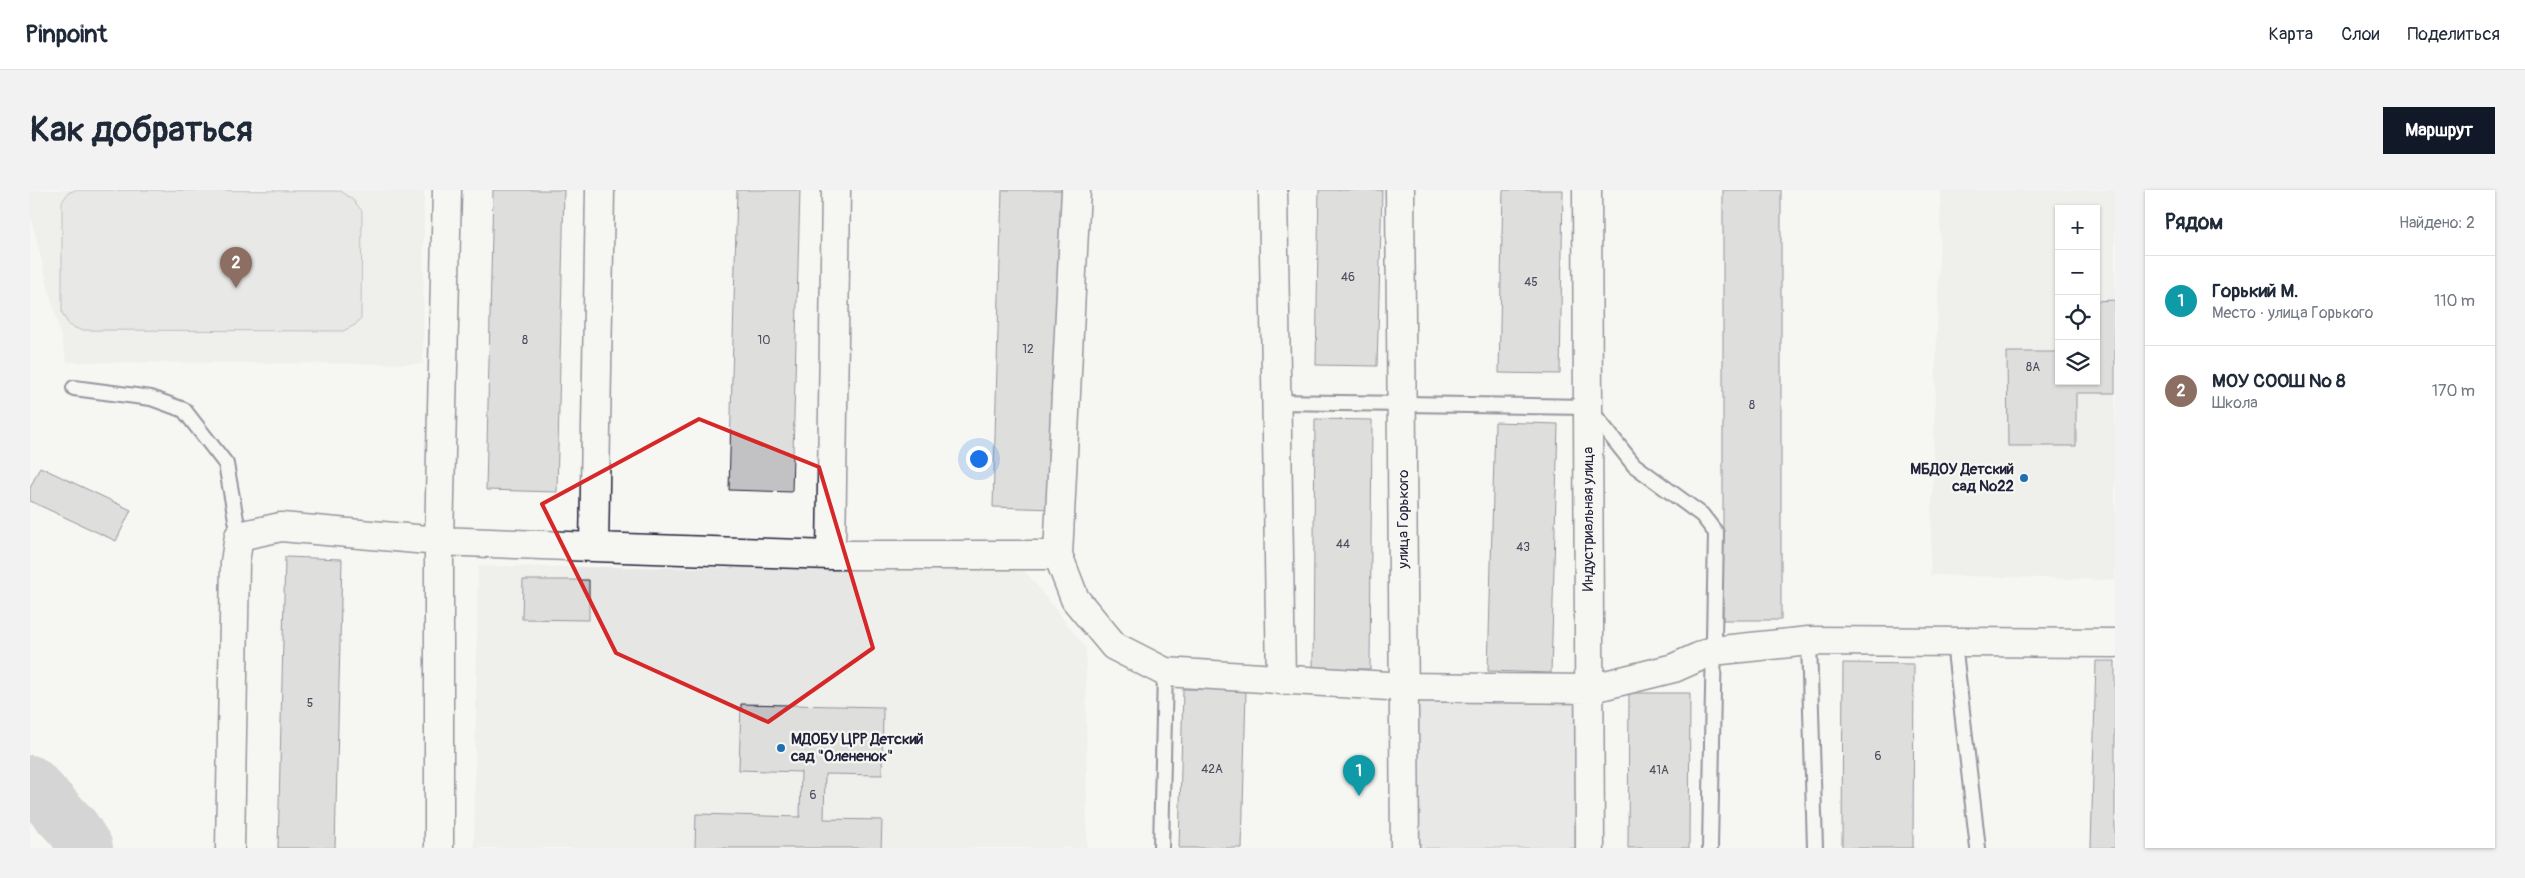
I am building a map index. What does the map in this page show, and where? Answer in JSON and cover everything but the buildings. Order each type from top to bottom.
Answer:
[{"type":"street","points":[[439,848],[439,541],[447,190]]},
{"type":"street","points":[[594,547],[600,190]]},
{"type":"street","points":[[831,555],[836,190]]},
{"type":"street","points":[[1076,190],[1058,555],[1075,599],[1114,646],[1165,672],[1404,687],[1590,689],[1674,668],[1712,651],[1809,641],[2115,643]]},
{"type":"street","points":[[1273,190],[1281,680]]},
{"type":"street","name":"улица Горького","points":[[1400,190],[1405,848]]},
{"type":"street","name":"Индустриальная улица","points":[[1587,190],[1590,848]]},
{"type":"street","points":[[230,848],[235,562],[239,536],[281,527],[439,541],[594,547],[831,555],[1058,555]]},
{"type":"lane","points":[[74,388],[151,398],[184,410],[226,464],[239,536]]},
{"type":"lane","points":[[1277,402],[1588,407],[1634,465],[1702,515],[1716,533],[1712,651],[1710,848]]},
{"type":"lane","points":[[1809,641],[1815,848]]},
{"type":"lane","points":[[1954,643],[1978,848]]},
{"type":"lane","points":[[1161,848],[1165,672]]},
{"type":"highlighted area","points":[[699,419],[819,467],[873,648],[768,722],[616,653],[542,504]]},
{"type":"shaded area","points":[[30,190],[424,190],[423,364],[67,362],[30,214]]},
{"type":"shaded area","points":[[75,190],[341,191],[353,200],[362,211],[361,318],[355,325],[343,331],[80,330],[69,325],[62,313],[62,202],[68,193]]},
{"type":"shaded area","name":"МБДОУ Детский сад №22","points":[[1941,190],[2115,190],[2115,580],[1930,575]]},
{"type":"shaded area","name":"МДОБУ ЦРР Детский сад \"Олененок\"","points":[[478,566],[1024,570],[1086,648],[1087,848],[474,848]]},
{"type":"shaded area","points":[[1404,687],[1589,689],[1590,848],[1405,848]]},
{"type":"waterway","points":[[30,782],[73,828],[86,848]]},
{"type":"place","name":"МОУ СООШ № 8","points":[[236,288]]},
{"type":"place","name":"МБДОУ Детский сад №22","points":[[2024,478]]},
{"type":"place","name":"МДОБУ ЦРР Детский сад \"Олененок\"","points":[[781,748]]},
{"type":"place","name":"Горький М.","points":[[1359,796]]}]
